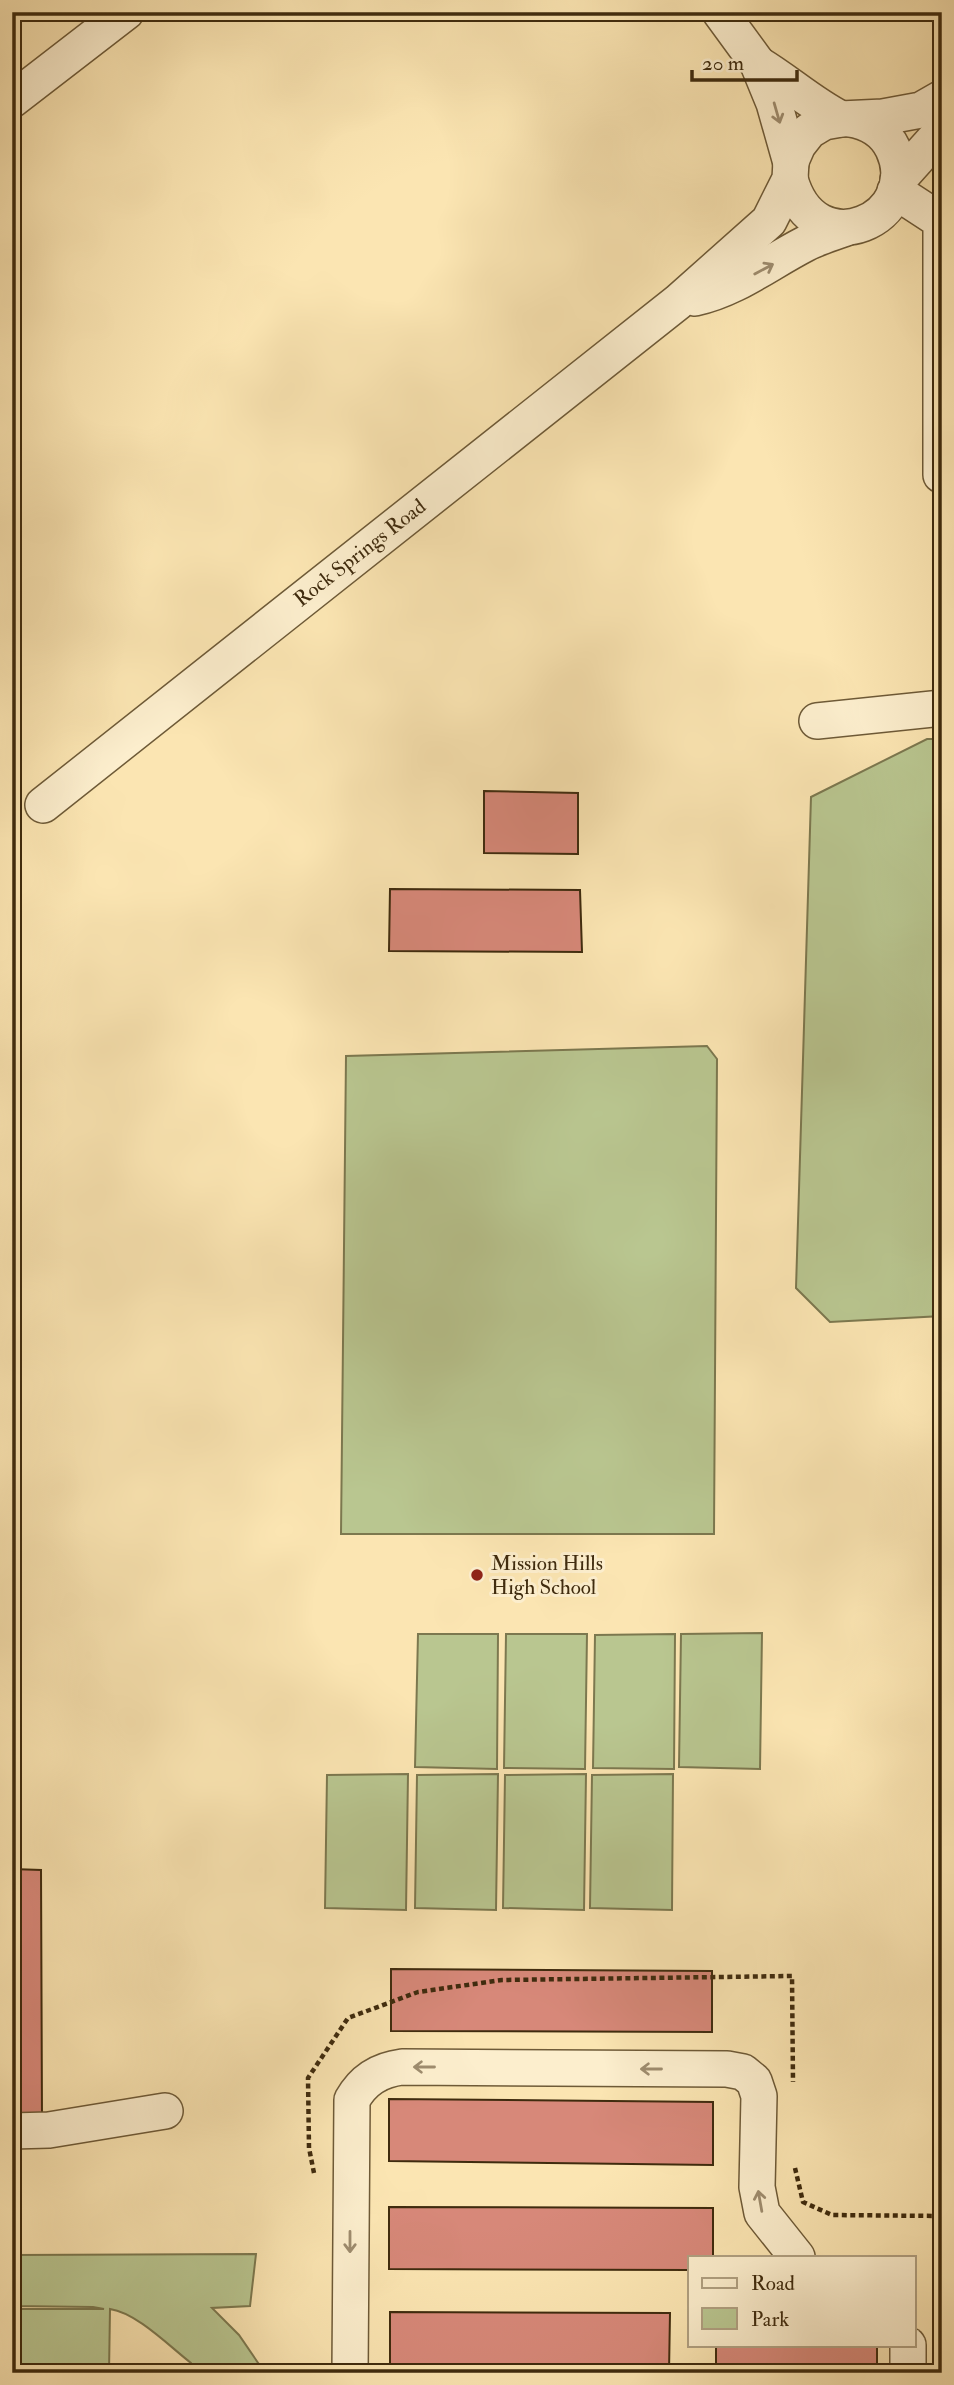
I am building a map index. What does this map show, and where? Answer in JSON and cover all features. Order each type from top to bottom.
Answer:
[{"type":"street","points":[[12,100],[126,12]]},
{"type":"street","points":[[720,12],[758,64],[774,103],[794,196],[805,211],[819,222],[846,228],[872,219],[886,207],[897,186],[942,131]]},
{"type":"street","points":[[758,64],[816,106],[875,128],[884,136],[897,159],[897,186]]},
{"type":"street","name":"Rock Springs Road","points":[[43,805],[678,302],[769,221],[798,145],[809,131],[824,122],[883,117],[921,110],[942,98]]},
{"type":"street","points":[[897,186],[941,221],[941,475]]},
{"type":"street","name":"Rock Springs Road","points":[[678,302],[715,293],[806,244],[846,228]]},
{"type":"street","points":[[817,721],[942,708]]},
{"type":"street","points":[[350,2373],[352,2100],[364,2084],[386,2069],[713,2069],[743,2073],[754,2081],[759,2096],[757,2187],[762,2213],[796,2256]]},
{"type":"street","points":[[12,2131],[49,2130],[165,2111]]},
{"type":"street","points":[[908,2346],[908,2373]]},
{"type":"path","points":[[316,2184],[309,2148],[308,2078],[348,2018],[418,1992],[502,1980],[792,1976],[793,2084]]},
{"type":"path","points":[[794,2165],[803,2202],[832,2216],[941,2216],[942,2346]]},
{"type":"green space","points":[[927,739],[942,739],[942,1316],[830,1322],[796,1288],[811,797]]},
{"type":"green space","points":[[707,1046],[717,1059],[714,1534],[341,1534],[346,1056]]},
{"type":"green space","points":[[762,1633],[760,1769],[679,1767],[681,1634]]},
{"type":"green space","points":[[418,1634],[498,1634],[497,1769],[415,1767]]},
{"type":"green space","points":[[506,1634],[587,1634],[585,1769],[504,1768]]},
{"type":"green space","points":[[675,1634],[674,1769],[593,1768],[595,1635]]},
{"type":"green space","points":[[408,1774],[406,1910],[325,1908],[327,1775]]},
{"type":"green space","points":[[498,1774],[496,1910],[415,1908],[417,1775]]},
{"type":"green space","points":[[586,1774],[584,1910],[503,1908],[505,1775]]},
{"type":"green space","points":[[673,1774],[672,1910],[590,1908],[592,1775]]},
{"type":"green space","points":[[256,2254],[250,2306],[212,2308],[239,2335],[265,2373],[197,2373],[191,2363],[152,2331],[131,2317],[110,2309],[109,2373],[12,2373],[12,2309],[104,2309],[12,2306],[12,2255]]},
{"type":"building","points":[[484,791],[578,793],[578,854],[484,853]]},
{"type":"building","points":[[390,889],[580,890],[582,952],[389,951]]},
{"type":"building","points":[[12,1869],[41,1870],[42,2119],[12,2119]]},
{"type":"building","points":[[391,1969],[712,1971],[712,2032],[391,2031]]},
{"type":"building","points":[[389,2099],[713,2102],[713,2165],[389,2161]]},
{"type":"building","points":[[389,2207],[713,2208],[713,2256],[688,2256],[688,2270],[389,2269]]},
{"type":"building","points":[[390,2312],[670,2313],[669,2373],[390,2373]]},
{"type":"building","points":[[716,2346],[877,2346],[877,2373],[716,2373]]},
{"type":"place","name":"Mission Hills High School","points":[[477,1575]]}]
